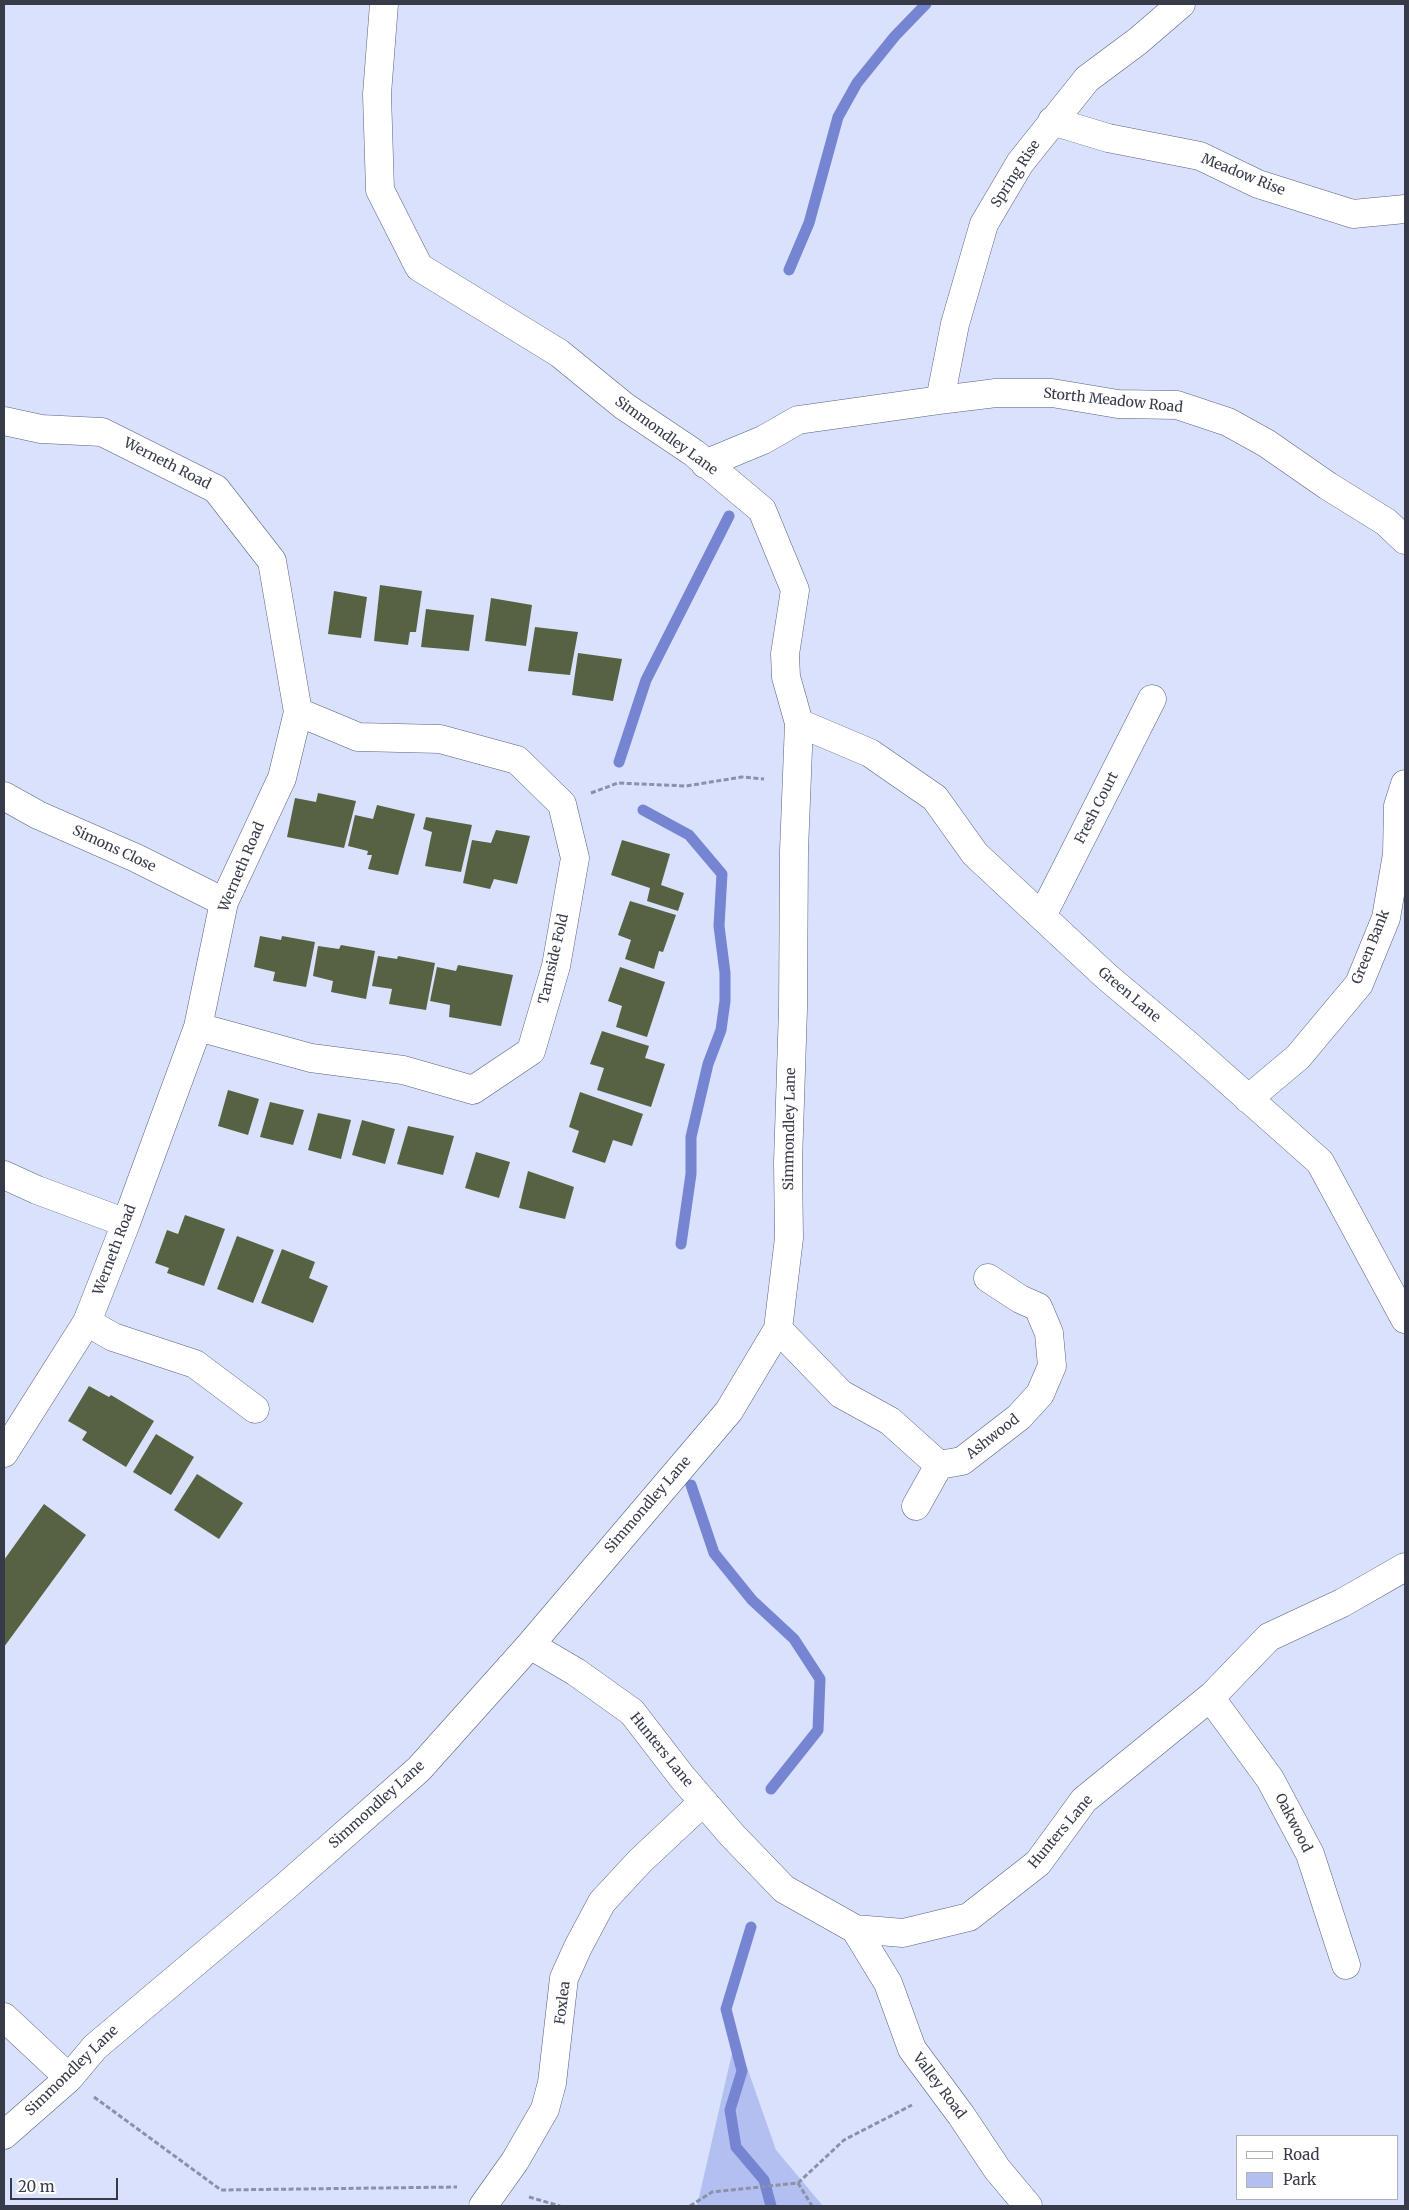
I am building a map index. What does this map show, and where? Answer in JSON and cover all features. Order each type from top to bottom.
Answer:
[{"type":"street","name":"Simmondley Lane","points":[[4,2135],[69,2078],[95,2047],[286,1886],[419,1769],[530,1645],[730,1411],[778,1329],[789,1238],[788,1162],[793,1009],[794,850],[799,723],[786,677],[785,654],[795,590],[762,510],[694,453],[624,406],[559,353],[419,267],[380,190],[377,94],[384,4]]},
{"type":"street","name":"Spring Rise","points":[[940,400],[955,324],[984,224],[1020,163],[1087,79],[1138,41],[1181,4]]},
{"type":"street","name":"Meadow Rise","points":[[1052,121],[1108,138],[1200,156],[1258,184],[1353,214],[1405,209]]},
{"type":"street","name":"Storth Meadow Road","points":[[705,464],[764,440],[798,420],[940,400],[996,393],[1052,393],[1118,404],[1177,404],[1228,422],[1266,442],[1328,486],[1386,522],[1405,540]]},
{"type":"street","name":"Werneth Road","points":[[4,421],[41,429],[102,432],[216,489],[272,561],[298,712],[282,778],[224,902],[198,1027],[126,1223],[87,1322],[4,1452]]},
{"type":"street","name":"Fresh Court","points":[[1042,916],[1152,699]]},
{"type":"street","points":[[298,712],[358,738],[440,739],[517,760],[562,804]]},
{"type":"street","name":"Green Lane","points":[[799,723],[870,753],[935,798],[975,854],[1107,977],[1187,1044],[1320,1162],[1404,1311]]},
{"type":"street","name":"Green Bank","points":[[1248,1100],[1298,1057],[1359,984],[1386,918],[1397,854],[1398,806],[1405,784]]},
{"type":"street","name":"Simons Close","points":[[4,796],[38,815],[136,858],[224,902]]},
{"type":"street","name":"Tarnside Fold","points":[[198,1027],[311,1058],[403,1070],[473,1090],[531,1051],[556,966],[575,858],[562,804]]},
{"type":"street","points":[[4,1175],[37,1190],[126,1223]]},
{"type":"street","name":"Ashwood","points":[[939,1465],[962,1461],[1019,1417],[1040,1394],[1052,1366],[1049,1333],[1038,1307],[1020,1299],[988,1278]]},
{"type":"street","points":[[87,1322],[113,1338],[194,1364],[254,1409]]},
{"type":"street","points":[[778,1329],[841,1394],[890,1421],[939,1465],[916,1506]]},
{"type":"street","name":"Hunters Lane","points":[[530,1645],[576,1672],[632,1712],[703,1802],[732,1835],[784,1888],[855,1930],[903,1933],[969,1917],[1038,1863],[1084,1800],[1213,1695],[1269,1637],[1342,1603],[1405,1567]]},
{"type":"street","name":"Oakwood","points":[[1213,1695],[1215,1704],[1270,1779],[1310,1854],[1346,1965]]},
{"type":"street","name":"Foxlea","points":[[490,2196],[515,2161],[545,2109],[552,2083],[564,1978],[578,1946],[602,1902],[640,1861],[703,1802]]},
{"type":"street","name":"Valley Road","points":[[855,1930],[888,1983],[912,2049],[997,2169],[1028,2206]]},
{"type":"street","points":[[4,2017],[69,2078]]},
{"type":"path","points":[[562,804],[618,783],[686,786],[742,777],[797,782]]},
{"type":"path","points":[[69,2078],[221,2190],[490,2196]]},
{"type":"path","points":[[690,2206],[712,2192],[798,2184],[844,2140],[908,2109],[938,2084]]},
{"type":"path","points":[[798,2184],[812,2206]]},
{"type":"green space","points":[[736,2036],[776,2150],[823,2206],[697,2206]]},
{"type":"building","points":[[380,585],[422,591],[416,632],[410,632],[408,645],[374,641]]},
{"type":"building","points":[[334,591],[367,597],[361,638],[328,634]]},
{"type":"building","points":[[491,598],[532,605],[526,646],[485,641]]},
{"type":"building","points":[[426,609],[474,615],[469,651],[421,647]]},
{"type":"building","points":[[535,627],[578,632],[570,675],[528,671]]},
{"type":"building","points":[[578,653],[622,659],[613,701],[572,695]]},
{"type":"building","points":[[318,793],[356,801],[344,848],[287,837],[295,798],[316,802]]},
{"type":"building","points":[[377,805],[415,814],[398,875],[368,869],[372,855],[367,855],[368,851],[348,846],[355,815],[373,819]]},
{"type":"building","points":[[426,817],[472,825],[461,872],[425,866],[432,832],[423,829]]},
{"type":"building","points":[[496,830],[530,836],[517,884],[494,879],[490,889],[463,883],[472,840],[491,843]]},
{"type":"building","points":[[622,840],[670,854],[661,885],[684,893],[678,911],[647,901],[650,888],[611,875]]},
{"type":"building","points":[[630,901],[676,915],[663,952],[659,951],[654,969],[625,959],[631,940],[618,935]]},
{"type":"building","points":[[260,936],[281,940],[282,936],[315,942],[306,987],[273,981],[275,972],[254,967]]},
{"type":"building","points":[[341,945],[375,951],[366,999],[331,992],[333,981],[313,976],[318,946],[339,949]]},
{"type":"building","points":[[378,956],[397,959],[398,956],[435,963],[426,1010],[389,1004],[392,989],[372,986]]},
{"type":"building","points":[[458,965],[513,975],[501,1026],[449,1017],[450,1005],[430,1001],[437,967],[456,971]]},
{"type":"building","points":[[620,967],[665,982],[647,1037],[616,1027],[622,1006],[608,1001]]},
{"type":"building","points":[[602,1031],[649,1046],[645,1058],[665,1064],[651,1107],[597,1090],[604,1068],[590,1064]]},
{"type":"building","points":[[228,1090],[259,1099],[248,1135],[218,1126]]},
{"type":"building","points":[[580,1092],[643,1114],[632,1146],[613,1140],[605,1163],[572,1152],[579,1131],[569,1127]]},
{"type":"building","points":[[270,1102],[304,1110],[293,1145],[260,1137]]},
{"type":"building","points":[[318,1113],[351,1120],[341,1159],[308,1150]]},
{"type":"building","points":[[362,1120],[395,1129],[385,1164],[352,1155]]},
{"type":"building","points":[[408,1126],[454,1136],[443,1175],[397,1164]]},
{"type":"building","points":[[476,1152],[510,1162],[499,1198],[465,1188]]},
{"type":"building","points":[[528,1171],[574,1187],[565,1219],[519,1208]]},
{"type":"building","points":[[185,1215],[225,1229],[204,1286],[167,1273],[169,1268],[155,1263],[167,1230],[178,1234]]},
{"type":"building","points":[[237,1236],[274,1250],[253,1303],[217,1289]]},
{"type":"building","points":[[282,1249],[315,1262],[309,1278],[328,1286],[313,1323],[261,1303]]},
{"type":"building","points":[[89,1386],[109,1397],[111,1395],[154,1421],[126,1467],[82,1440],[87,1432],[68,1421]]},
{"type":"building","points":[[156,1434],[194,1457],[171,1495],[133,1472]]},
{"type":"building","points":[[197,1474],[243,1503],[219,1539],[174,1510]]},
{"type":"building","points":[[44,1504],[86,1535],[4,1647],[4,1560]]},
{"type":"waterway","points":[[789,270],[809,223],[838,117],[857,83],[895,36],[926,4]]},
{"type":"waterway","points":[[619,762],[646,680],[729,516]]},
{"type":"waterway","points":[[643,810],[689,835],[722,874],[719,926],[725,973],[725,1001],[721,1030],[708,1064],[691,1137],[691,1174],[681,1244]]},
{"type":"waterway","points":[[691,1485],[714,1553],[752,1600],[794,1639],[820,1679],[818,1730],[771,1789]]},
{"type":"waterway","points":[[751,1927],[726,2009],[742,2071],[730,2110],[736,2147],[764,2180],[771,2206]]}]
